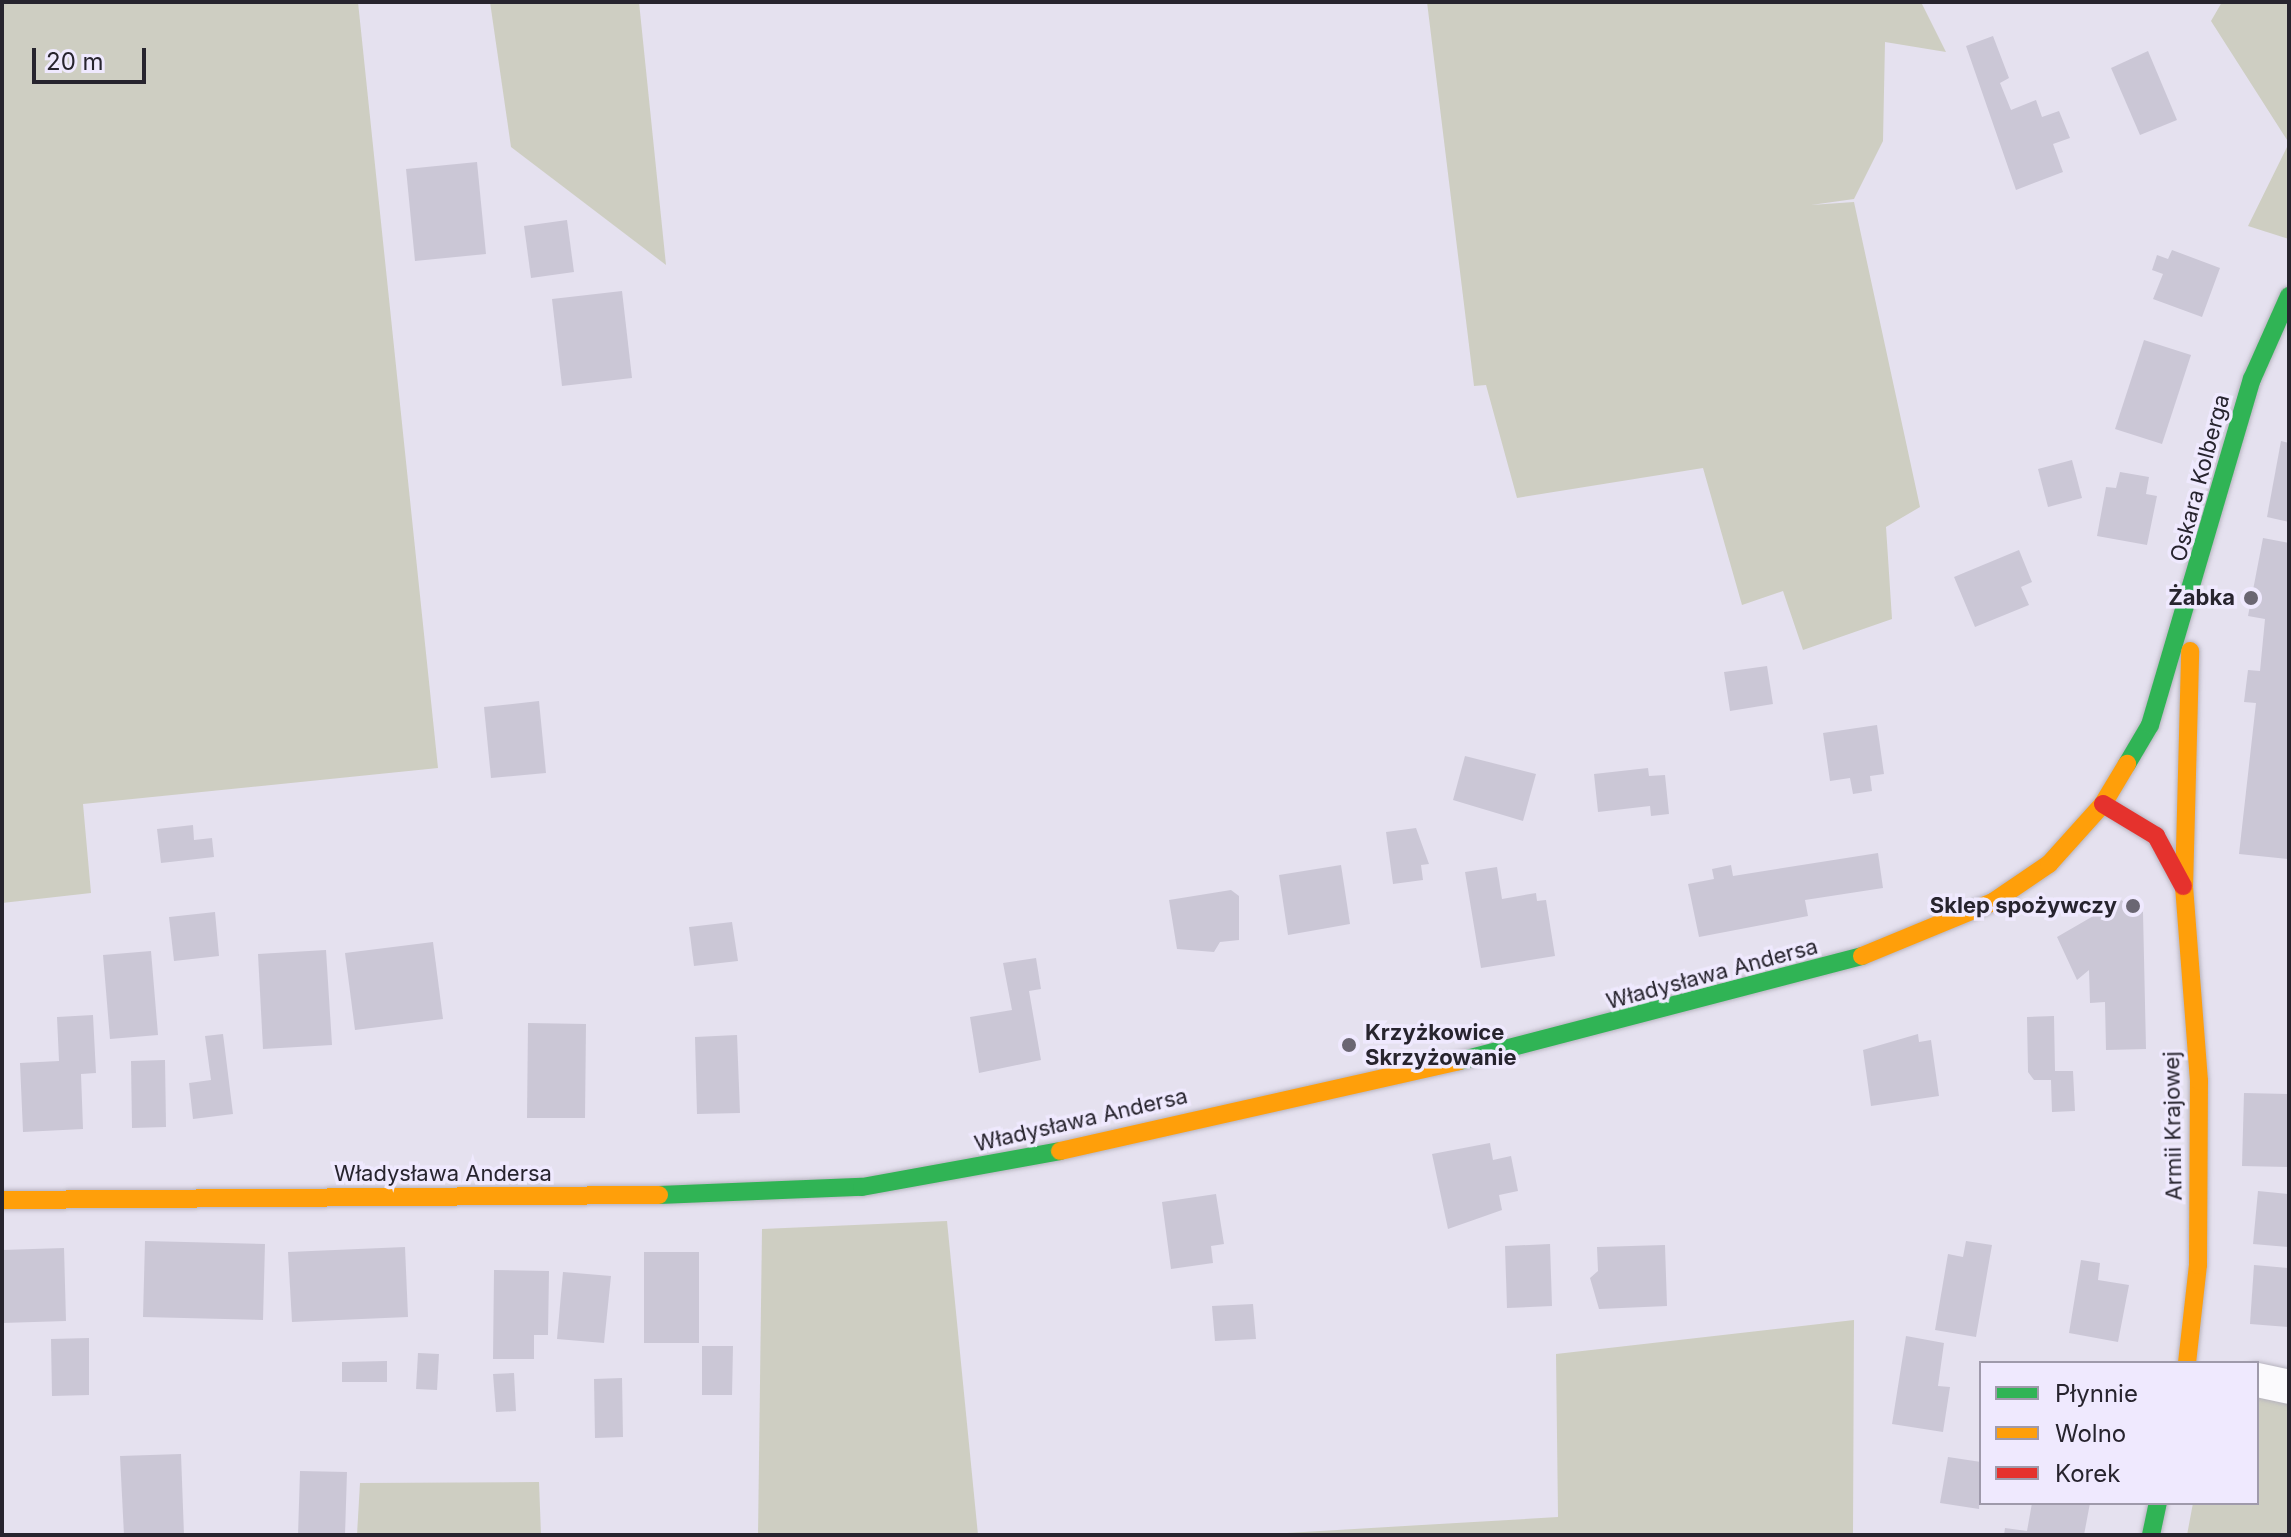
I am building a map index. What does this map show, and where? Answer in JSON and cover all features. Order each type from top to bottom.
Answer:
[{"type":"main road","name":"Oskara Kolberga","points":[[2103,804],[2150,725],[2191,606],[2252,379],[2289,296]]},
{"type":"main road","name":"Armii Krajowej","points":[[2187,1361],[2198,1265],[2199,1081],[2184,888],[2191,606]]},
{"type":"main road","points":[[2132,755],[2186,809]]},
{"type":"main road","name":"Armii Krajowej","points":[[2103,804],[2156,836],[2184,888]]},
{"type":"main road","name":"Władysława Andersa","points":[[2,1200],[690,1195],[955,1174],[1726,999],[1838,966],[1993,902],[2049,864],[2103,804]]},
{"type":"main road","points":[[2151,1535],[2158,1505]]},
{"type":"street","points":[[2259,1380],[2289,1387]]},
{"type":"shaded area","points":[[2,2],[358,2],[438,768],[83,804],[91,893],[2,903]]},
{"type":"shaded area","points":[[490,2],[639,2],[666,265],[511,147]]},
{"type":"shaded area","points":[[1427,2],[1921,2],[1946,52],[1885,42],[1883,141],[1854,199],[1811,205],[1854,202],[1920,507],[1886,527],[1892,619],[1803,650],[1783,591],[1742,605],[1703,468],[1517,498],[1486,385],[1474,386]]},
{"type":"shaded area","points":[[2222,2],[2289,2],[2289,143],[2211,21]]},
{"type":"shaded area","points":[[2289,143],[2289,239],[2248,226]]},
{"type":"shaded area","points":[[947,1221],[978,1535],[758,1535],[762,1229]]},
{"type":"shaded area","points":[[1854,1320],[1853,1535],[1251,1535],[1558,1517],[1556,1354]]},
{"type":"shaded area","points":[[2259,1394],[2289,1402],[2289,1535],[2187,1535],[2193,1505],[2259,1505]]},
{"type":"shaded area","points":[[539,1482],[541,1535],[357,1535],[360,1483]]},
{"type":"building","points":[[1993,36],[2009,78],[2000,83],[2011,110],[2036,100],[2042,117],[2059,111],[2070,138],[2053,144],[2063,172],[2016,190],[1966,46]]},
{"type":"building","points":[[2148,51],[2177,120],[2140,135],[2111,68]]},
{"type":"building","points":[[477,162],[486,254],[415,261],[406,169]]},
{"type":"building","points":[[567,220],[574,272],[531,278],[524,226]]},
{"type":"building","points":[[2172,250],[2220,268],[2202,317],[2153,299],[2163,274],[2152,270],[2157,255],[2168,259]]},
{"type":"building","points":[[622,291],[632,378],[562,386],[552,299]]},
{"type":"building","points":[[2144,340],[2191,355],[2162,444],[2115,429]]},
{"type":"building","points":[[2281,441],[2289,443],[2289,522],[2267,517]]},
{"type":"building","points":[[2072,460],[2082,498],[2048,507],[2038,469]]},
{"type":"building","points":[[2120,472],[2149,477],[2146,494],[2157,496],[2147,545],[2097,536],[2106,487],[2116,488]]},
{"type":"building","points":[[2263,538],[2289,543],[2289,859],[2239,854],[2256,703],[2244,702],[2248,670],[2260,671],[2265,619],[2248,616]]},
{"type":"building","points":[[2019,550],[2032,582],[2021,587],[2029,605],[1975,627],[1954,577]]},
{"type":"building","points":[[1767,666],[1773,704],[1730,711],[1724,672]]},
{"type":"building","points":[[539,701],[546,773],[491,778],[484,707]]},
{"type":"building","points":[[1877,725],[1884,774],[1870,776],[1872,791],[1853,794],[1850,778],[1830,781],[1823,733]]},
{"type":"building","points":[[1465,756],[1536,774],[1523,821],[1453,800]]},
{"type":"building","points":[[1648,768],[1649,776],[1665,775],[1669,814],[1651,816],[1650,806],[1598,812],[1594,774]]},
{"type":"building","points":[[193,825],[194,840],[212,838],[214,857],[161,863],[157,829]]},
{"type":"building","points":[[1416,828],[1429,864],[1421,865],[1423,880],[1393,884],[1386,832]]},
{"type":"building","points":[[1878,853],[1883,888],[1805,900],[1808,916],[1699,937],[1688,884],[1714,879],[1712,869],[1731,865],[1733,876]]},
{"type":"building","points":[[1341,865],[1350,924],[1288,935],[1279,875]]},
{"type":"building","points":[[1497,867],[1502,899],[1536,893],[1537,901],[1546,900],[1555,956],[1481,968],[1465,872]]},
{"type":"building","points":[[1231,890],[1239,896],[1239,940],[1220,942],[1214,952],[1177,949],[1169,900]]},
{"type":"building","points":[[2121,900],[2143,912],[2146,1049],[2106,1050],[2105,1002],[2090,1003],[2089,970],[2077,980],[2057,937]]},
{"type":"building","points":[[215,912],[219,956],[174,961],[169,917]]},
{"type":"building","points":[[732,922],[738,961],[694,966],[689,927]]},
{"type":"building","points":[[433,942],[443,1019],[355,1030],[345,953]]},
{"type":"building","points":[[326,950],[332,1045],[263,1049],[258,954]]},
{"type":"building","points":[[151,951],[158,1035],[110,1039],[103,955]]},
{"type":"building","points":[[1036,958],[1041,989],[1029,991],[1041,1060],[979,1073],[970,1017],[1012,1010],[1003,963]]},
{"type":"building","points":[[93,1015],[96,1073],[81,1074],[83,1129],[23,1132],[20,1063],[59,1061],[57,1017]]},
{"type":"building","points":[[2054,1016],[2055,1071],[2073,1071],[2075,1111],[2052,1112],[2051,1080],[2034,1080],[2028,1072],[2027,1017]]},
{"type":"building","points":[[528,1023],[586,1024],[585,1118],[527,1118]]},
{"type":"building","points":[[223,1034],[233,1114],[193,1119],[189,1083],[211,1080],[205,1036]]},
{"type":"building","points":[[1918,1034],[1919,1042],[1931,1040],[1939,1096],[1871,1106],[1863,1050]]},
{"type":"building","points":[[737,1035],[740,1113],[697,1114],[695,1037]]},
{"type":"building","points":[[165,1060],[166,1127],[132,1128],[131,1061]]},
{"type":"building","points":[[2244,1093],[2289,1094],[2289,1167],[2242,1166]]},
{"type":"building","points":[[1490,1143],[1493,1160],[1511,1156],[1518,1191],[1499,1195],[1502,1210],[1448,1229],[1432,1154]]},
{"type":"building","points":[[2258,1191],[2289,1194],[2289,1247],[2253,1244]]},
{"type":"building","points":[[1216,1194],[1224,1244],[1211,1246],[1213,1263],[1171,1269],[1162,1202]]},
{"type":"building","points":[[145,1241],[265,1244],[263,1320],[143,1317]]},
{"type":"building","points":[[1966,1241],[1992,1245],[1976,1337],[1935,1330],[1948,1254],[1963,1257]]},
{"type":"building","points":[[1550,1244],[1552,1306],[1507,1308],[1505,1246]]},
{"type":"building","points":[[1665,1245],[1667,1306],[1599,1309],[1590,1278],[1598,1271],[1597,1247]]},
{"type":"building","points":[[405,1247],[408,1317],[292,1322],[288,1252]]},
{"type":"building","points":[[64,1248],[66,1321],[2,1323],[2,1250]]},
{"type":"building","points":[[644,1252],[699,1252],[699,1343],[644,1343]]},
{"type":"building","points":[[2081,1260],[2100,1263],[2098,1280],[2129,1285],[2118,1342],[2069,1333]]},
{"type":"building","points":[[2254,1265],[2289,1268],[2289,1327],[2250,1324]]},
{"type":"building","points":[[494,1270],[549,1271],[548,1335],[534,1335],[534,1359],[493,1359]]},
{"type":"building","points":[[563,1272],[611,1276],[604,1343],[557,1339]]},
{"type":"building","points":[[1253,1304],[1256,1339],[1215,1341],[1212,1306]]},
{"type":"building","points":[[1906,1336],[1944,1343],[1938,1386],[1950,1387],[1943,1432],[1892,1424]]},
{"type":"building","points":[[89,1338],[89,1395],[52,1396],[51,1339]]},
{"type":"building","points":[[702,1346],[733,1346],[732,1395],[702,1395]]},
{"type":"building","points":[[418,1353],[439,1354],[437,1390],[416,1389]]},
{"type":"building","points":[[387,1361],[387,1382],[342,1382],[342,1362]]},
{"type":"building","points":[[514,1373],[516,1411],[496,1412],[493,1374]]},
{"type":"building","points":[[622,1378],[623,1437],[595,1438],[594,1379]]},
{"type":"building","points":[[181,1454],[184,1535],[124,1535],[120,1456]]},
{"type":"building","points":[[1948,1457],[1979,1462],[1979,1509],[1940,1503]]},
{"type":"building","points":[[300,1471],[347,1472],[345,1535],[298,1535]]},
{"type":"building","points":[[2032,1505],[2090,1505],[2084,1535],[2004,1535],[2005,1528],[2027,1531]]},
{"type":"traffic: fast","points":[[2127,764],[2150,725],[2252,379],[2289,296]]},
{"type":"traffic: fast","points":[[1459,1061],[1862,956]]},
{"type":"traffic: fast","points":[[659,1195],[862,1187],[1060,1151]]},
{"type":"traffic: fast","points":[[2151,1535],[2158,1505]]},
{"type":"traffic: slow","points":[[2187,1361],[2198,1265],[2199,1081],[2184,888],[2190,651]]},
{"type":"traffic: slow","points":[[1862,956],[1993,902],[2049,864],[2103,804],[2127,764]]},
{"type":"traffic: slow","points":[[1060,1151],[1459,1061]]},
{"type":"traffic: slow","points":[[2,1200],[659,1195]]},
{"type":"traffic: jam","points":[[2103,804],[2156,836],[2183,886]]},
{"type":"place","name":"Żabka","points":[[2251,598]]},
{"type":"place","name":"Sklep spożywczy","points":[[2133,906]]},
{"type":"place","name":"Krzyżkowice Skrzyżowanie","points":[[1349,1045]]}]
